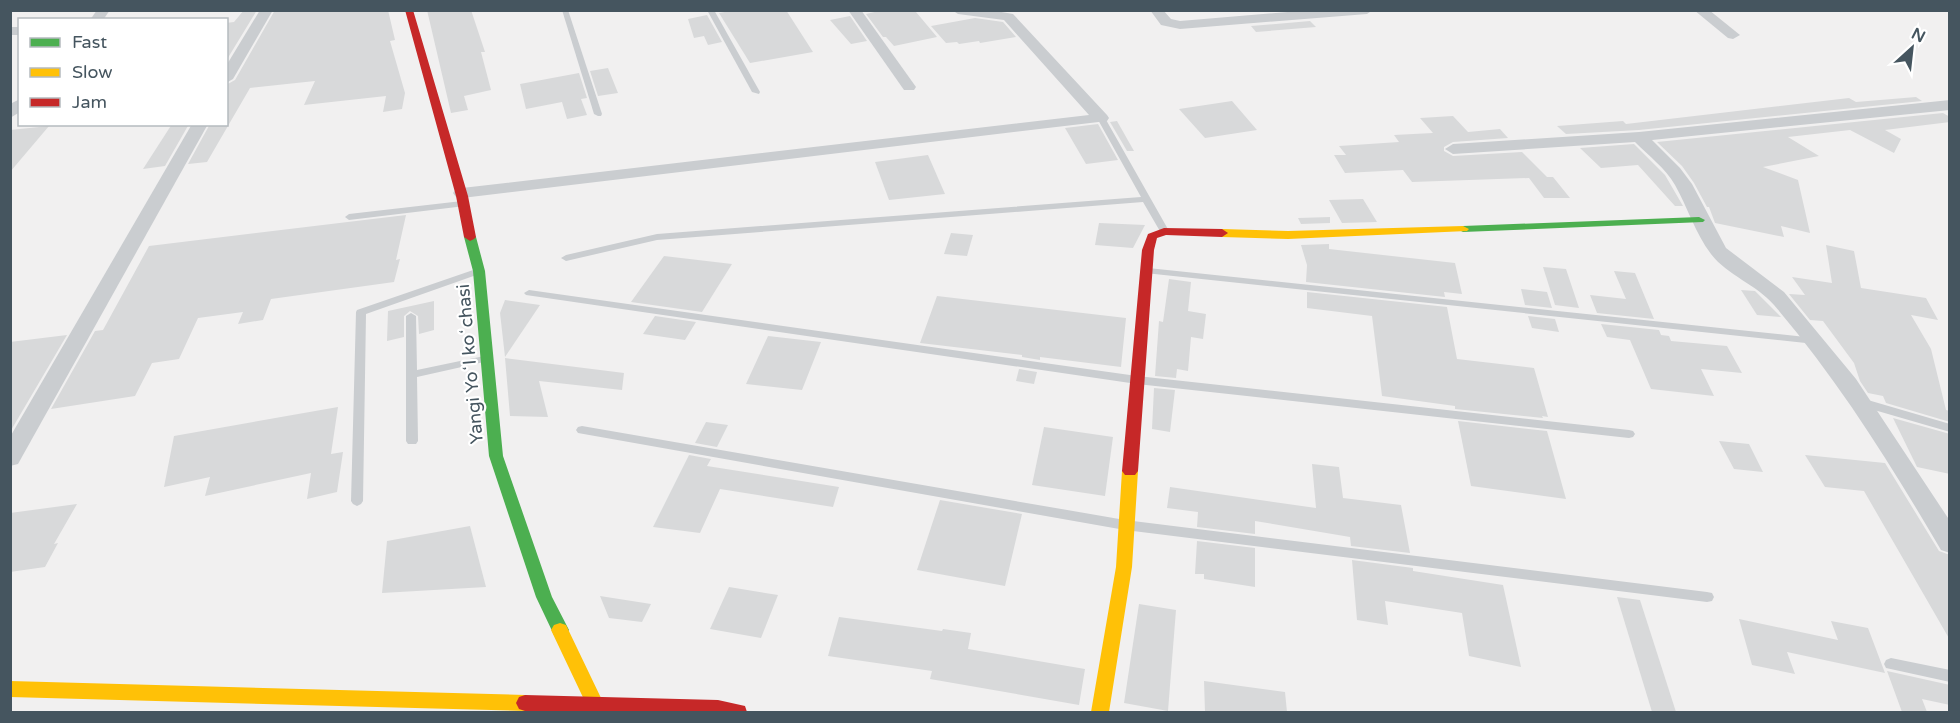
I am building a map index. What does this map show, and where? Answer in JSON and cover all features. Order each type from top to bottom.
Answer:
[{"type":"street","points":[[228,76],[267,10]]},
{"type":"street","name":"Yangi Yoʻl koʻchasi","points":[[409,10],[462,199],[479,271],[496,456],[544,597],[593,708]]},
{"type":"street","points":[[854,10],[909,87]]},
{"type":"street","points":[[958,10],[981,11],[1008,17],[1101,118]]},
{"type":"street","points":[[1156,10],[1163,21],[1170,25],[1180,25],[1367,10]]},
{"type":"street","points":[[1700,10],[1733,35]]},
{"type":"street","points":[[1453,150],[1639,137],[1950,105]]},
{"type":"street","points":[[462,199],[1101,118]]},
{"type":"street","points":[[10,458],[199,126]]},
{"type":"street","points":[[1639,137],[1669,166],[1682,183],[1706,236],[1722,255],[1775,293],[1817,341],[1894,451],[1950,543]]},
{"type":"street","points":[[1100,712],[1124,567],[1125,525],[1137,380],[1148,250],[1152,236],[1164,231],[1288,235],[1699,220]]},
{"type":"street","points":[[10,689],[593,708],[718,708],[738,712]]},
{"type":"lane","points":[[565,10],[598,114]]},
{"type":"lane","points":[[710,10],[756,92]]},
{"type":"lane","points":[[1101,118],[1164,231]]},
{"type":"lane","points":[[349,218],[462,199]]},
{"type":"lane","points":[[566,258],[657,237],[1147,200]]},
{"type":"lane","points":[[357,501],[362,312],[479,271]]},
{"type":"lane","points":[[1147,271],[1817,341]]},
{"type":"lane","points":[[529,293],[1137,380],[1629,434]]},
{"type":"lane","points":[[411,316],[412,441]]},
{"type":"lane","points":[[412,375],[487,358]]},
{"type":"lane","points":[[1860,402],[1950,428]]},
{"type":"lane","points":[[582,430],[1125,525],[1707,597]]},
{"type":"lane","points":[[1891,664],[1950,676]]},
{"type":"building","points":[[244,10],[257,10],[228,58],[228,23],[234,22]]},
{"type":"building","points":[[275,10],[388,10],[395,40],[390,41],[405,93],[402,109],[383,112],[386,96],[304,105],[315,81],[250,88],[228,126],[228,84],[235,80]]},
{"type":"building","points":[[427,10],[471,10],[485,52],[481,52],[491,90],[464,96],[468,110],[451,113]]},
{"type":"building","points":[[736,10],[786,10],[813,52],[750,63],[719,13]]},
{"type":"building","points":[[883,10],[916,12],[937,37],[894,46],[886,37],[883,37],[866,14]]},
{"type":"building","points":[[707,15],[722,42],[708,45],[704,36],[694,38],[688,19]]},
{"type":"building","points":[[850,16],[867,41],[851,44],[830,20]]},
{"type":"building","points":[[975,18],[1003,22],[1016,37],[980,43],[979,41],[946,43],[931,26]]},
{"type":"building","points":[[1310,21],[1316,27],[1256,32],[1251,26]]},
{"type":"building","points":[[608,68],[618,93],[598,96],[590,71]]},
{"type":"building","points":[[579,73],[587,98],[581,99],[587,115],[567,119],[562,102],[526,109],[520,84]]},
{"type":"building","points":[[1916,97],[1922,101],[1639,130],[1566,134],[1557,126],[1623,121],[1626,124],[1849,98],[1856,102]]},
{"type":"building","points":[[1232,101],[1257,130],[1205,138],[1179,109]]},
{"type":"building","points":[[1943,113],[1950,117],[1950,122],[1885,130],[1901,139],[1894,153],[1850,130],[1788,137],[1819,156],[1763,167],[1798,180],[1810,233],[1781,226],[1784,237],[1715,223],[1709,207],[1682,166],[1657,142]]},
{"type":"building","points":[[1453,116],[1468,132],[1500,129],[1508,138],[1453,142],[1444,147],[1444,151],[1453,156],[1522,152],[1547,177],[1553,177],[1570,198],[1544,198],[1529,178],[1412,182],[1403,170],[1345,173],[1334,155],[1346,155],[1339,146],[1399,142],[1394,135],[1433,133],[1420,118]]},
{"type":"building","points":[[1117,121],[1134,151],[1127,151],[1110,122]]},
{"type":"building","points":[[1098,124],[1118,160],[1086,164],[1065,128]]},
{"type":"building","points":[[49,126],[10,172],[10,130]]},
{"type":"building","points":[[171,126],[188,126],[165,166],[143,169]]},
{"type":"building","points":[[209,126],[228,126],[207,162],[188,164]]},
{"type":"building","points":[[1634,144],[1665,175],[1683,206],[1675,206],[1638,165],[1601,168],[1580,148]]},
{"type":"building","points":[[928,155],[945,194],[889,200],[875,162]]},
{"type":"building","points":[[1363,199],[1377,222],[1342,223],[1329,200]]},
{"type":"building","points":[[406,215],[396,260],[400,259],[394,282],[271,299],[263,320],[238,324],[243,312],[198,318],[179,359],[152,363],[135,396],[51,409],[95,331],[103,330],[149,246]]},
{"type":"building","points":[[1330,217],[1330,223],[1301,224],[1298,218]]},
{"type":"building","points":[[1099,223],[1145,225],[1133,248],[1095,245]]},
{"type":"building","points":[[951,233],[973,235],[967,256],[944,254]]},
{"type":"building","points":[[1329,244],[1329,249],[1455,263],[1462,294],[1444,292],[1445,297],[1306,282],[1307,265],[1301,245]]},
{"type":"building","points":[[1826,245],[1854,251],[1861,288],[1926,298],[1938,320],[1911,315],[1931,349],[1946,410],[1950,411],[1950,422],[1886,403],[1883,396],[1868,393],[1860,381],[1854,363],[1823,321],[1810,320],[1789,294],[1805,295],[1792,277],[1832,283]]},
{"type":"building","points":[[664,256],[732,264],[702,312],[631,302]]},
{"type":"building","points":[[1543,267],[1566,269],[1579,308],[1555,305]]},
{"type":"building","points":[[1614,271],[1635,273],[1654,319],[1597,313],[1590,295],[1626,299]]},
{"type":"building","points":[[1169,279],[1191,282],[1188,311],[1206,314],[1203,339],[1191,337],[1188,371],[1177,369],[1176,378],[1155,376],[1159,321],[1163,322]]},
{"type":"building","points":[[1521,289],[1547,292],[1552,308],[1525,305]]},
{"type":"building","points":[[1741,290],[1755,291],[1781,317],[1757,315]]},
{"type":"building","points":[[1307,292],[1447,307],[1457,359],[1534,368],[1548,417],[1455,409],[1455,406],[1382,396],[1372,316],[1307,308]]},
{"type":"building","points":[[937,296],[1126,318],[1121,367],[1040,357],[1040,360],[1022,357],[1022,355],[920,343]]},
{"type":"building","points":[[505,300],[540,305],[505,357],[500,313]]},
{"type":"building","points":[[434,301],[434,330],[419,334],[418,316],[410,311],[404,316],[404,337],[387,341],[388,311]]},
{"type":"building","points":[[655,316],[696,322],[685,340],[643,334]]},
{"type":"building","points":[[1528,316],[1555,319],[1559,332],[1532,328]]},
{"type":"building","points":[[1601,324],[1659,330],[1661,335],[1669,336],[1671,341],[1727,346],[1742,373],[1701,369],[1714,396],[1651,389],[1630,340],[1607,337]]},
{"type":"building","points":[[67,335],[10,432],[10,342]]},
{"type":"building","points":[[768,336],[821,342],[802,390],[746,384]]},
{"type":"building","points":[[505,358],[624,373],[622,390],[539,381],[548,417],[510,416]]},
{"type":"building","points":[[1019,369],[1037,372],[1034,384],[1016,381]]},
{"type":"building","points":[[1154,388],[1175,390],[1170,432],[1152,429]]},
{"type":"building","points":[[338,407],[331,454],[343,452],[337,492],[307,499],[311,473],[205,496],[210,477],[164,487],[174,436]]},
{"type":"building","points":[[1893,418],[1950,434],[1950,474],[1917,467]]},
{"type":"building","points":[[1458,421],[1547,431],[1566,499],[1471,486]]},
{"type":"building","points":[[706,422],[728,425],[717,447],[695,443]]},
{"type":"building","points":[[1044,427],[1113,437],[1105,496],[1032,485]]},
{"type":"building","points":[[1719,441],[1749,444],[1763,472],[1734,469]]},
{"type":"building","points":[[689,455],[711,459],[707,466],[839,487],[833,507],[720,489],[700,533],[653,527]]},
{"type":"building","points":[[1805,455],[1885,463],[1939,551],[1950,555],[1950,640],[1864,491],[1825,487]]},
{"type":"building","points":[[1312,464],[1339,467],[1343,498],[1401,505],[1410,553],[1351,546],[1350,537],[1255,521],[1255,534],[1197,527],[1198,512],[1167,508],[1170,487],[1316,508]]},
{"type":"building","points":[[940,500],[1022,514],[1005,586],[917,570]]},
{"type":"building","points":[[77,504],[54,544],[58,543],[45,567],[10,572],[10,513]]},
{"type":"building","points":[[470,526],[486,587],[382,593],[387,541]]},
{"type":"building","points":[[1197,541],[1255,548],[1255,587],[1204,579],[1204,574],[1195,574]]},
{"type":"building","points":[[1352,560],[1413,568],[1413,571],[1503,585],[1521,667],[1469,656],[1462,613],[1385,601],[1388,625],[1357,620]]},
{"type":"building","points":[[729,587],[778,595],[761,638],[710,629]]},
{"type":"building","points":[[600,596],[651,604],[642,622],[609,618]]},
{"type":"building","points":[[1617,597],[1640,600],[1676,712],[1652,712]]},
{"type":"building","points":[[1139,604],[1176,610],[1168,711],[1124,703]]},
{"type":"building","points":[[839,617],[971,633],[968,649],[1085,669],[1079,705],[930,679],[932,671],[828,656]]},
{"type":"building","points":[[1739,619],[1838,640],[1831,621],[1868,628],[1885,673],[1787,652],[1795,674],[1752,665]]},
{"type":"building","points":[[1887,671],[1950,685],[1950,705],[1922,699],[1927,712],[1902,712]]},
{"type":"building","points":[[1204,681],[1285,692],[1287,712],[1205,712]]},
{"type":"traffic: fast","points":[[1463,229],[1699,220]]},
{"type":"traffic: fast","points":[[470,237],[479,271],[496,456],[544,597],[560,630]]},
{"type":"traffic: slow","points":[[1222,233],[1288,235],[1463,229]]},
{"type":"traffic: slow","points":[[1100,712],[1124,567],[1130,471]]},
{"type":"traffic: slow","points":[[560,630],[595,704]]},
{"type":"traffic: slow","points":[[10,689],[525,703]]},
{"type":"traffic: jam","points":[[409,10],[462,196],[470,237]]},
{"type":"traffic: jam","points":[[1130,471],[1148,250],[1152,236],[1164,231],[1222,233]]},
{"type":"traffic: jam","points":[[525,703],[718,708],[738,712]]}]
